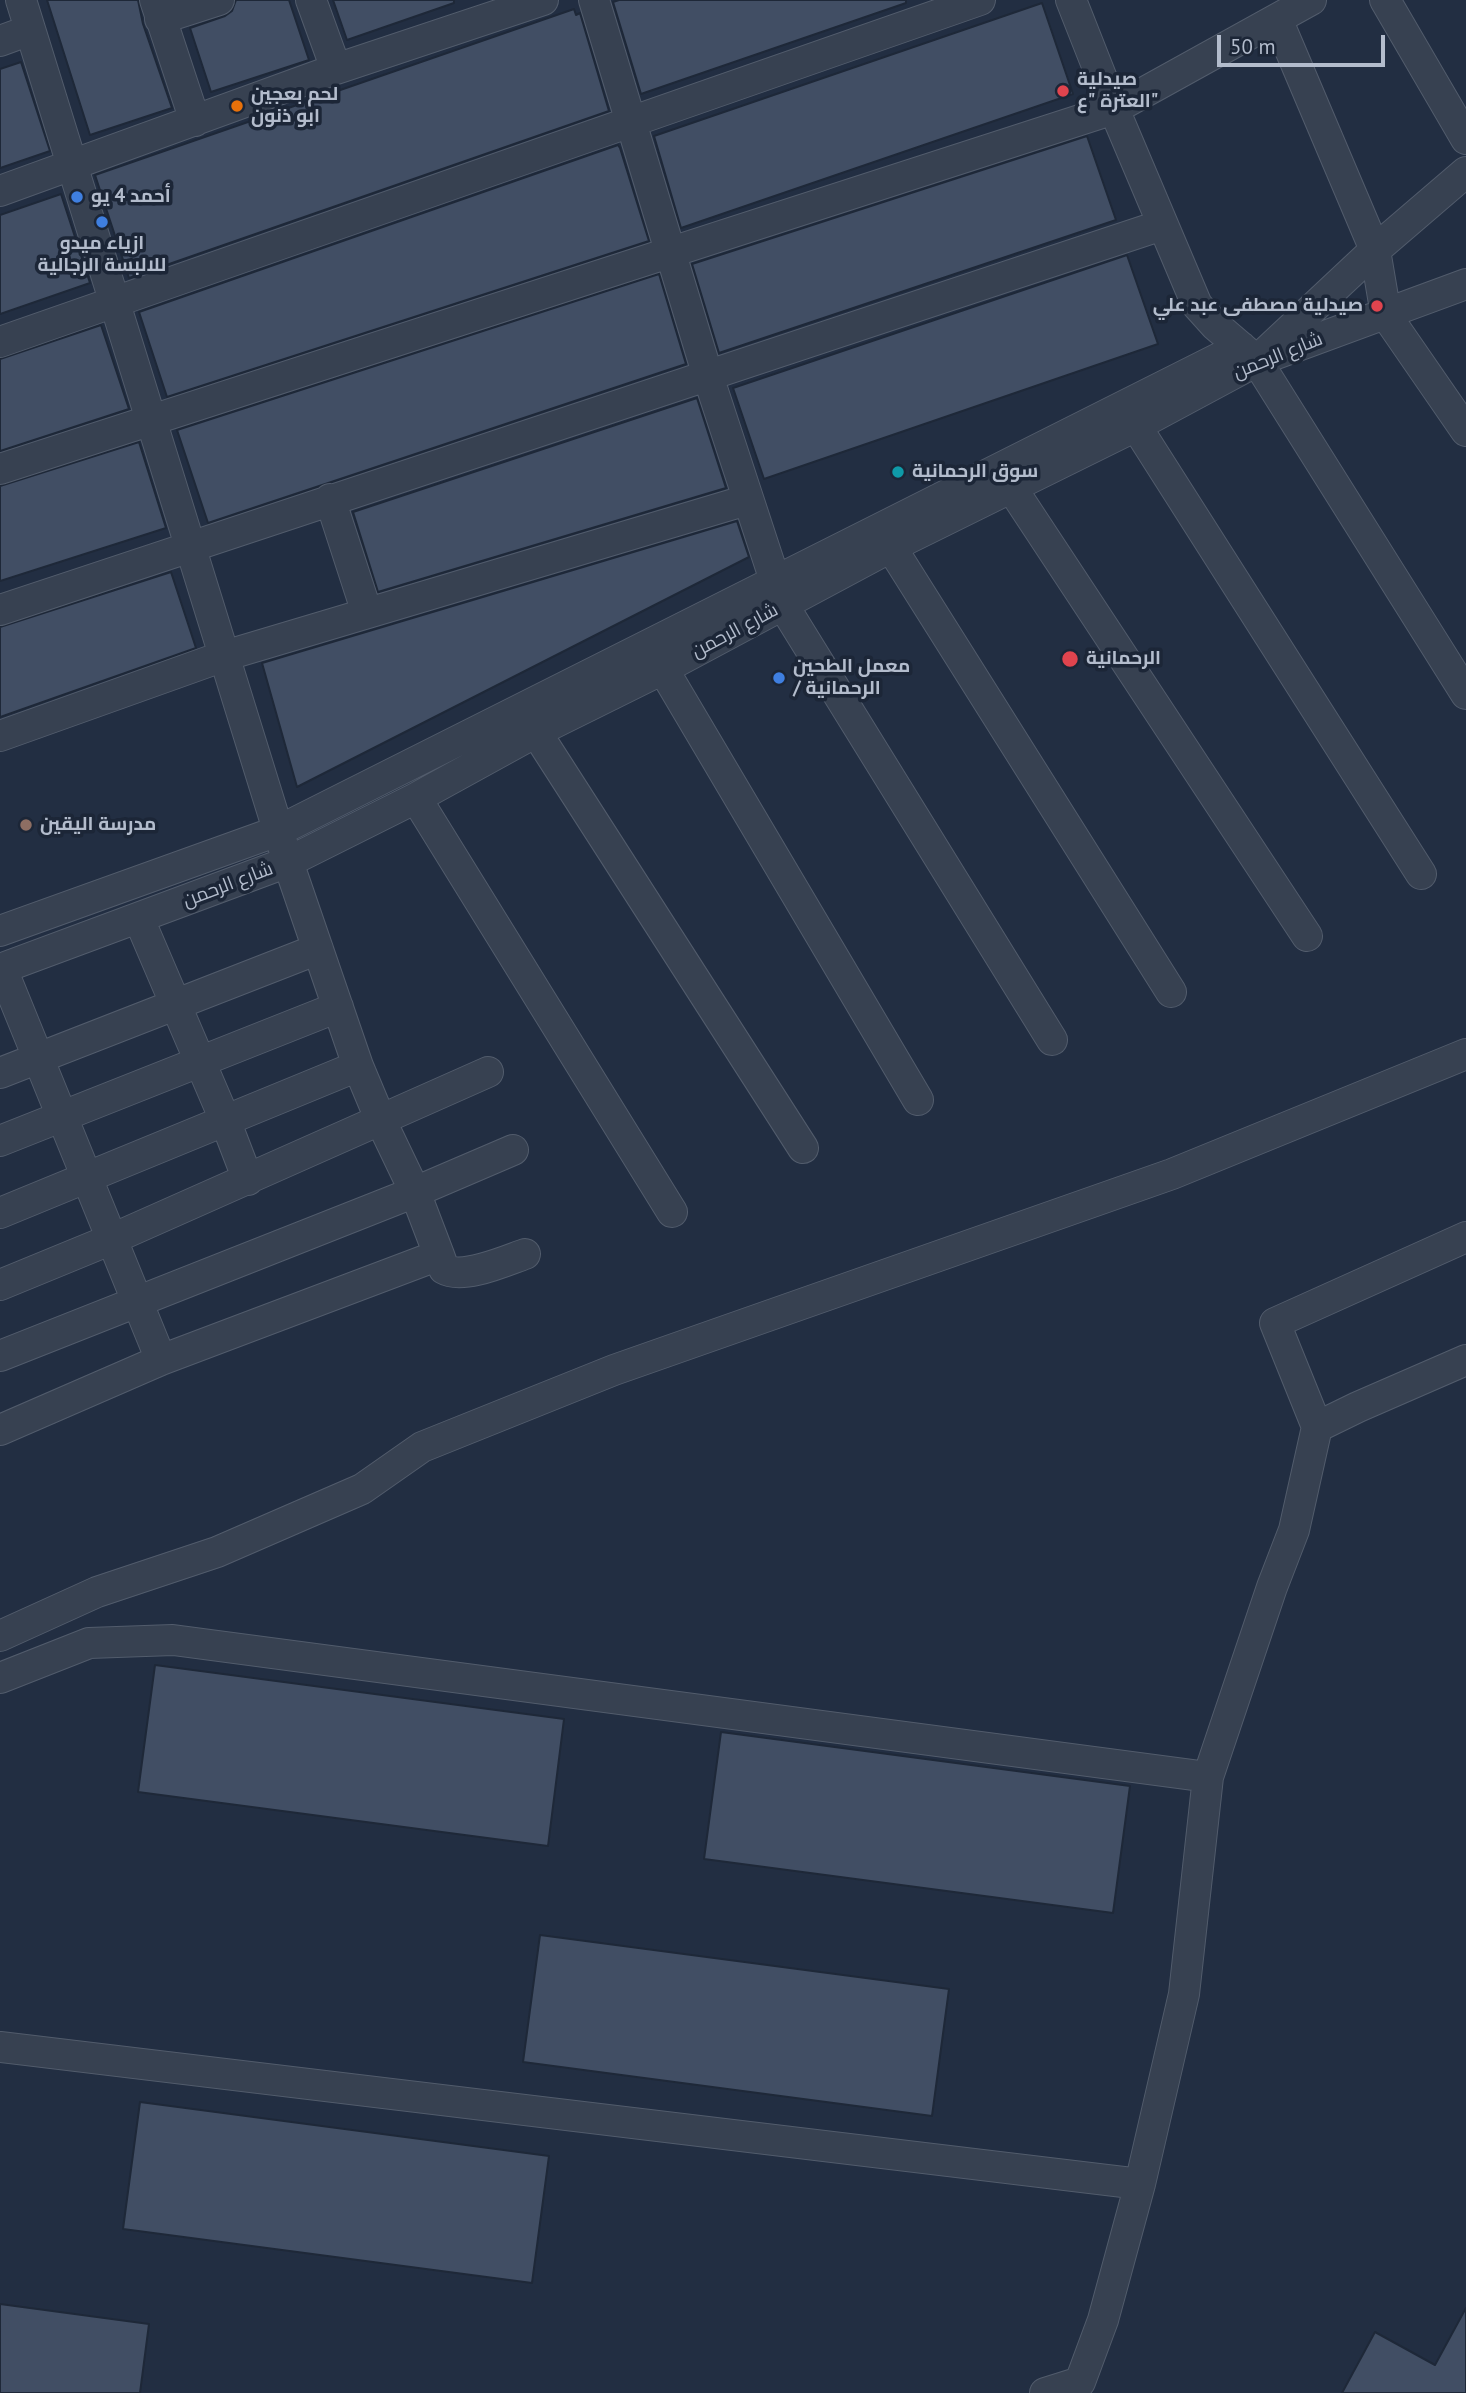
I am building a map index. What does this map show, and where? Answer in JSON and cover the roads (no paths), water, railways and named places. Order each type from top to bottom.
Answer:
[{"type":"street","points":[[21,0],[278,831],[358,1066],[381,1122],[415,1192],[444,1269],[457,1273],[469,1272],[524,1254]]},
{"type":"street","points":[[195,121],[158,9],[219,0]]},
{"type":"street","points":[[312,0],[336,69]]},
{"type":"street","points":[[0,191],[336,69],[543,0]]},
{"type":"street","points":[[594,0],[747,500],[779,593],[1052,1040]]},
{"type":"street","points":[[0,342],[980,0]]},
{"type":"street","points":[[1072,0],[1114,109],[1197,305],[1215,325],[1249,354],[1466,694]]},
{"type":"street","points":[[0,469],[1114,109],[1311,0]]},
{"type":"street","points":[[1385,0],[1466,139]]},
{"type":"street","points":[[1276,19],[1375,250],[1386,315],[1466,431]]},
{"type":"street","points":[[0,41],[30,30]]},
{"type":"street","points":[[0,931],[278,831],[779,593],[1249,354],[1466,172]]},
{"type":"street","points":[[0,610],[708,373],[1162,225]]},
{"type":"street","name":"شارع الرحمن","points":[[1,969],[288,862],[416,798],[536,732],[663,669],[779,593],[891,547],[1136,426],[1249,354],[1386,315],[1466,284]]},
{"type":"street","points":[[1136,426],[1421,874]]},
{"type":"street","points":[[1012,487],[1307,936]]},
{"type":"street","points":[[330,499],[367,614]]},
{"type":"street","points":[[0,736],[224,656],[747,500]]},
{"type":"street","points":[[891,547],[1171,992]]},
{"type":"street","points":[[663,669],[918,1100]]},
{"type":"street","points":[[536,732],[803,1148]]},
{"type":"street","points":[[416,798],[672,1212]]},
{"type":"street","points":[[139,919],[248,1180]]},
{"type":"street","points":[[0,1073],[318,949]]},
{"type":"street","points":[[1,969],[161,1360]]},
{"type":"street","points":[[0,1141],[338,1007]]},
{"type":"street","points":[[0,1636],[97,1591],[241,1542],[362,1489],[422,1447],[614,1370],[1172,1174],[1466,1054]]},
{"type":"street","points":[[0,1213],[358,1066]]},
{"type":"street","points":[[0,1286],[381,1122],[488,1072]]},
{"type":"street","points":[[0,1356],[415,1192],[513,1150]]},
{"type":"street","points":[[1045,2393],[1085,2387],[1140,2184],[1184,1994],[1208,1777],[1294,1530],[1317,1427],[1275,1323],[1466,1237]]},
{"type":"street","points":[[0,1430],[161,1360],[439,1255]]},
{"type":"street","points":[[1317,1427],[1466,1360]]},
{"type":"street","points":[[0,1678],[89,1643],[173,1640],[1208,1777]]},
{"type":"street","points":[[0,2047],[1140,2184]]},
{"type":"place","name":"صيدلية العترة \"ع\"","points":[[1063,91]]},
{"type":"place","name":"لحم بعجين ابو ذنون","points":[[237,106]]},
{"type":"place","name":"أحمد 4 يو","points":[[77,197]]},
{"type":"place","name":"ازياء ميدو للالبسة الرجالية","points":[[102,222]]},
{"type":"place","name":"صيدلية مصطفى عبد علي","points":[[1377,306]]},
{"type":"place","name":"سوق الرحمانية","points":[[898,472]]},
{"type":"place","name":"الرحمانية","points":[[1070,659]]},
{"type":"place","name":"معمل الطحين / الرحمانية","points":[[779,678]]},
{"type":"place","name":"مدرسة اليقين","points":[[26,825]]}]
